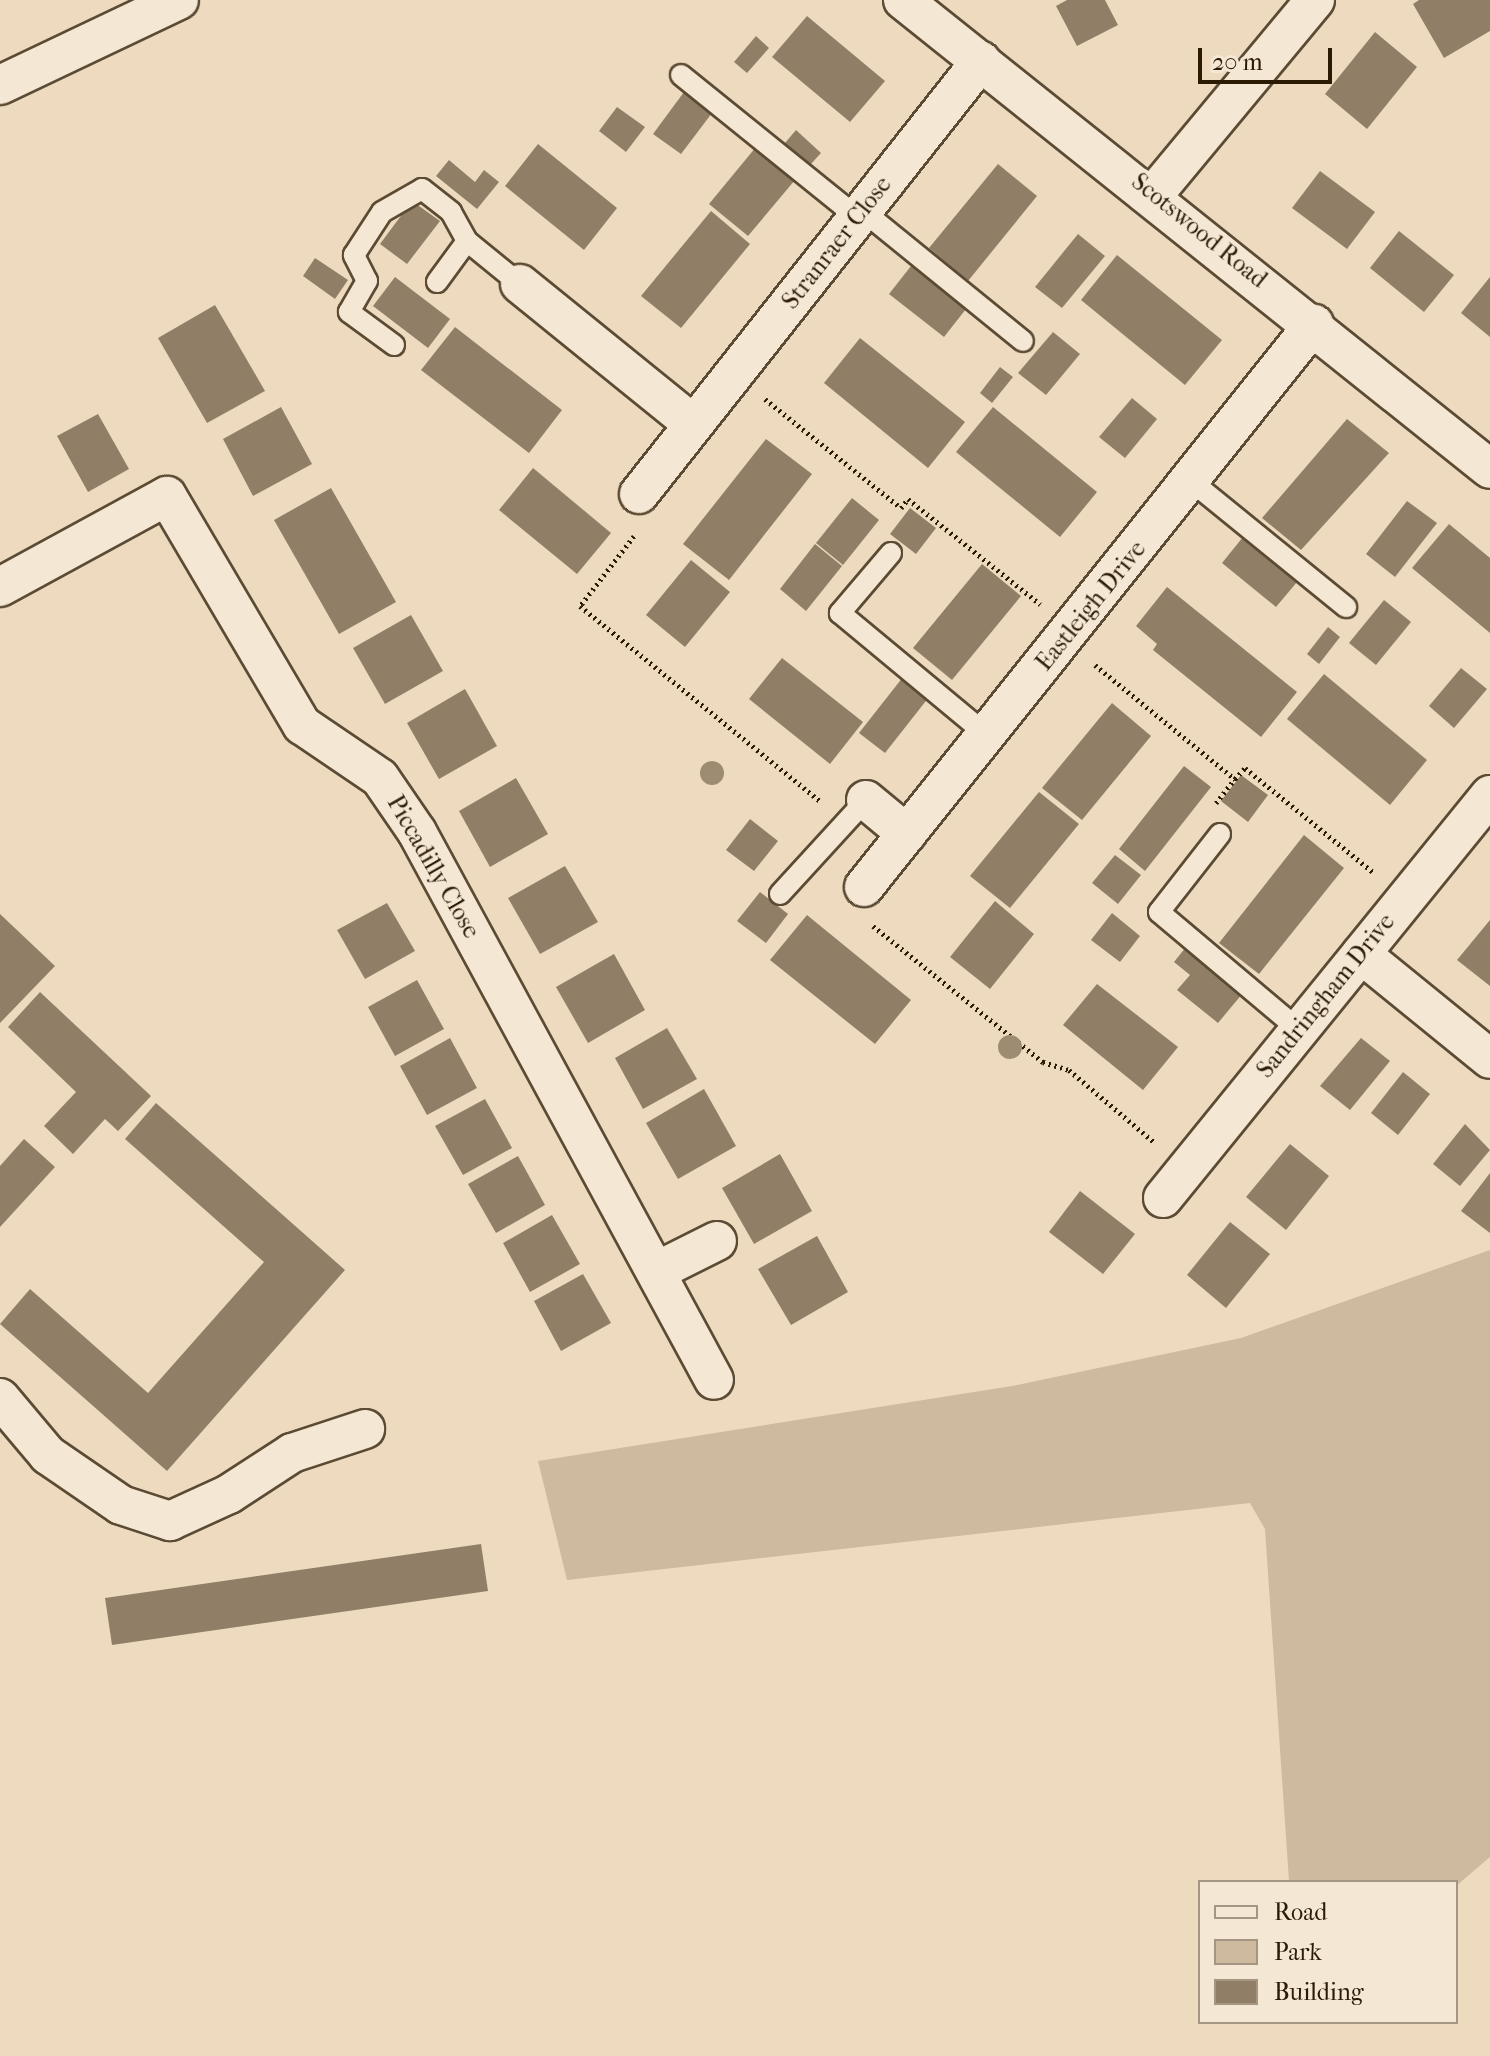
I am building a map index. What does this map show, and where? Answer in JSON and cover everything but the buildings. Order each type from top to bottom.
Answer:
[{"type":"street","points":[[0,85],[179,0]]},
{"type":"street","name":"Scotswood Road","points":[[903,0],[1154,194],[1490,469]]},
{"type":"street","points":[[1154,194],[1315,0]]},
{"type":"street","name":"Stranraer Close","points":[[639,494],[981,61]]},
{"type":"street","points":[[520,284],[693,424]]},
{"type":"street","name":"Eastleigh Drive","points":[[864,887],[1314,324]]},
{"type":"street","name":"Piccadilly Close","points":[[0,587],[167,496],[302,725],[380,778],[417,832],[714,1380]]},
{"type":"street","name":"Sandringham Drive","points":[[1174,1184],[1490,795]]},
{"type":"street","points":[[856,811],[907,834]]},
{"type":"street","points":[[1361,954],[1490,1059]]},
{"type":"street","points":[[657,1271],[717,1241]]},
{"type":"street","points":[[0,1398],[48,1455],[121,1505],[170,1521],[229,1494],[292,1453],[365,1429]]},
{"type":"lane","points":[[681,75],[1023,341]]},
{"type":"lane","points":[[394,345],[349,312],[367,281],[354,255],[382,212],[422,189],[451,212],[467,241],[520,284]]},
{"type":"lane","points":[[437,282],[467,241]]},
{"type":"lane","points":[[1191,481],[1346,607]]},
{"type":"lane","points":[[891,553],[840,613],[987,735]]},
{"type":"lane","points":[[780,894],[856,811]]},
{"type":"lane","points":[[1220,834],[1159,912],[1299,1030]]},
{"type":"path","points":[[733,373],[901,508],[908,499],[1235,779],[1245,768],[1406,899]]},
{"type":"path","points":[[639,494],[643,524],[580,606],[856,811]]},
{"type":"path","points":[[864,887],[869,923],[1043,1062],[1069,1070],[1174,1184]]},
{"type":"green space","points":[[1490,1250],[1490,1857],[1458,1884],[1458,1880],[1289,1880],[1265,1529],[1250,1503],[567,1580],[538,1461],[1012,1386],[1241,1338]]}]
